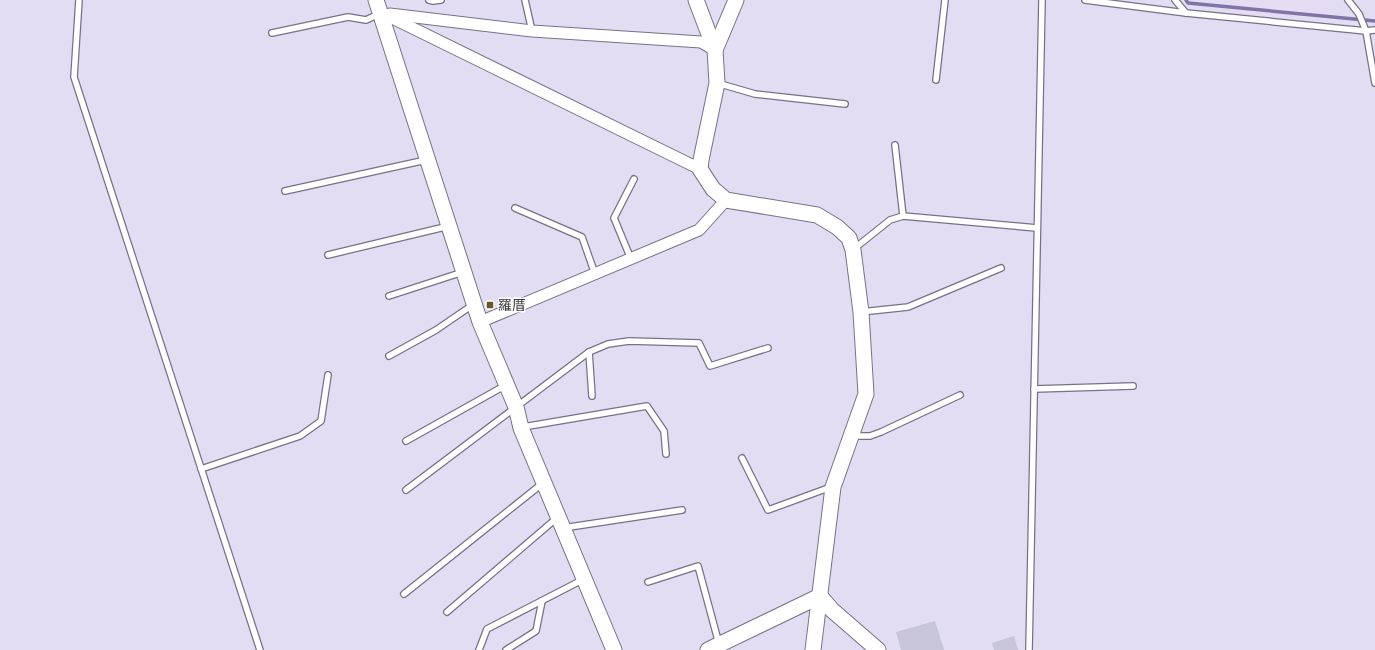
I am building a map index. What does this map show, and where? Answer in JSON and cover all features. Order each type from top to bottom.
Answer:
[{"type":"street","points":[[696,0],[715,50],[717,83],[700,169]]},
{"type":"street","points":[[715,50],[736,0]]},
{"type":"street","points":[[379,7],[532,31],[701,42],[715,50]]},
{"type":"street","points":[[379,7],[480,322],[516,407],[521,428],[614,650]]},
{"type":"street","points":[[379,7],[700,169],[713,189],[726,200],[818,215],[837,227],[849,238],[853,250],[861,312],[866,394],[833,487],[813,650]]},
{"type":"street","points":[[480,322],[699,230],[726,200]]},
{"type":"street","points":[[714,647],[820,596]]},
{"type":"street","points":[[820,596],[832,610],[878,650]]},
{"type":"lane","points":[[79,0],[74,77],[260,650]]},
{"type":"lane","points":[[429,0],[441,0]]},
{"type":"lane","points":[[525,0],[532,31]]},
{"type":"lane","points":[[936,80],[945,0]]},
{"type":"lane","points":[[1029,650],[1042,0]]},
{"type":"lane","points":[[1086,0],[1186,14],[1366,31],[1375,30]]},
{"type":"lane","points":[[1175,0],[1186,14]]},
{"type":"lane","points":[[1348,0],[1359,14],[1366,31],[1375,83]]},
{"type":"lane","points":[[272,33],[348,17],[366,20],[379,7]]},
{"type":"lane","points":[[717,83],[755,94],[845,104]]},
{"type":"lane","points":[[895,146],[903,216]]},
{"type":"lane","points":[[285,191],[428,160]]},
{"type":"lane","points":[[631,259],[614,218],[634,179]]},
{"type":"lane","points":[[515,208],[582,237],[595,274]]},
{"type":"lane","points":[[853,250],[890,220],[903,216],[1037,228]]},
{"type":"lane","points":[[328,255],[449,226]]},
{"type":"lane","points":[[861,312],[908,307],[1001,268]]},
{"type":"lane","points":[[389,296],[464,272]]},
{"type":"lane","points":[[389,356],[436,330],[474,304]]},
{"type":"lane","points":[[406,490],[589,352],[608,344],[629,340],[699,343],[710,366],[768,348]]},
{"type":"lane","points":[[589,352],[592,396]]},
{"type":"lane","points":[[201,469],[300,436],[321,421],[328,375]]},
{"type":"lane","points":[[406,441],[506,385]]},
{"type":"lane","points":[[1034,389],[1133,386]]},
{"type":"lane","points":[[851,436],[870,436],[960,395]]},
{"type":"lane","points":[[521,428],[647,406],[664,431],[666,454]]},
{"type":"lane","points":[[742,458],[768,510],[833,487]]},
{"type":"lane","points":[[404,594],[544,483]]},
{"type":"lane","points":[[447,612],[561,523],[682,510]]},
{"type":"lane","points":[[648,582],[698,566],[714,647]]},
{"type":"lane","points":[[479,650],[487,629],[584,578]]},
{"type":"lane","points":[[506,650],[536,631],[542,601]]},
{"type":"building","points":[[935,621],[944,650],[901,650],[896,632]]},
{"type":"building","points":[[1014,636],[1018,650],[994,650],[992,643]]},
{"type":"waterway","points":[[1186,0],[1188,3],[1375,21]]},
{"type":"place","name":"羅厝","points":[[490,305]]}]
